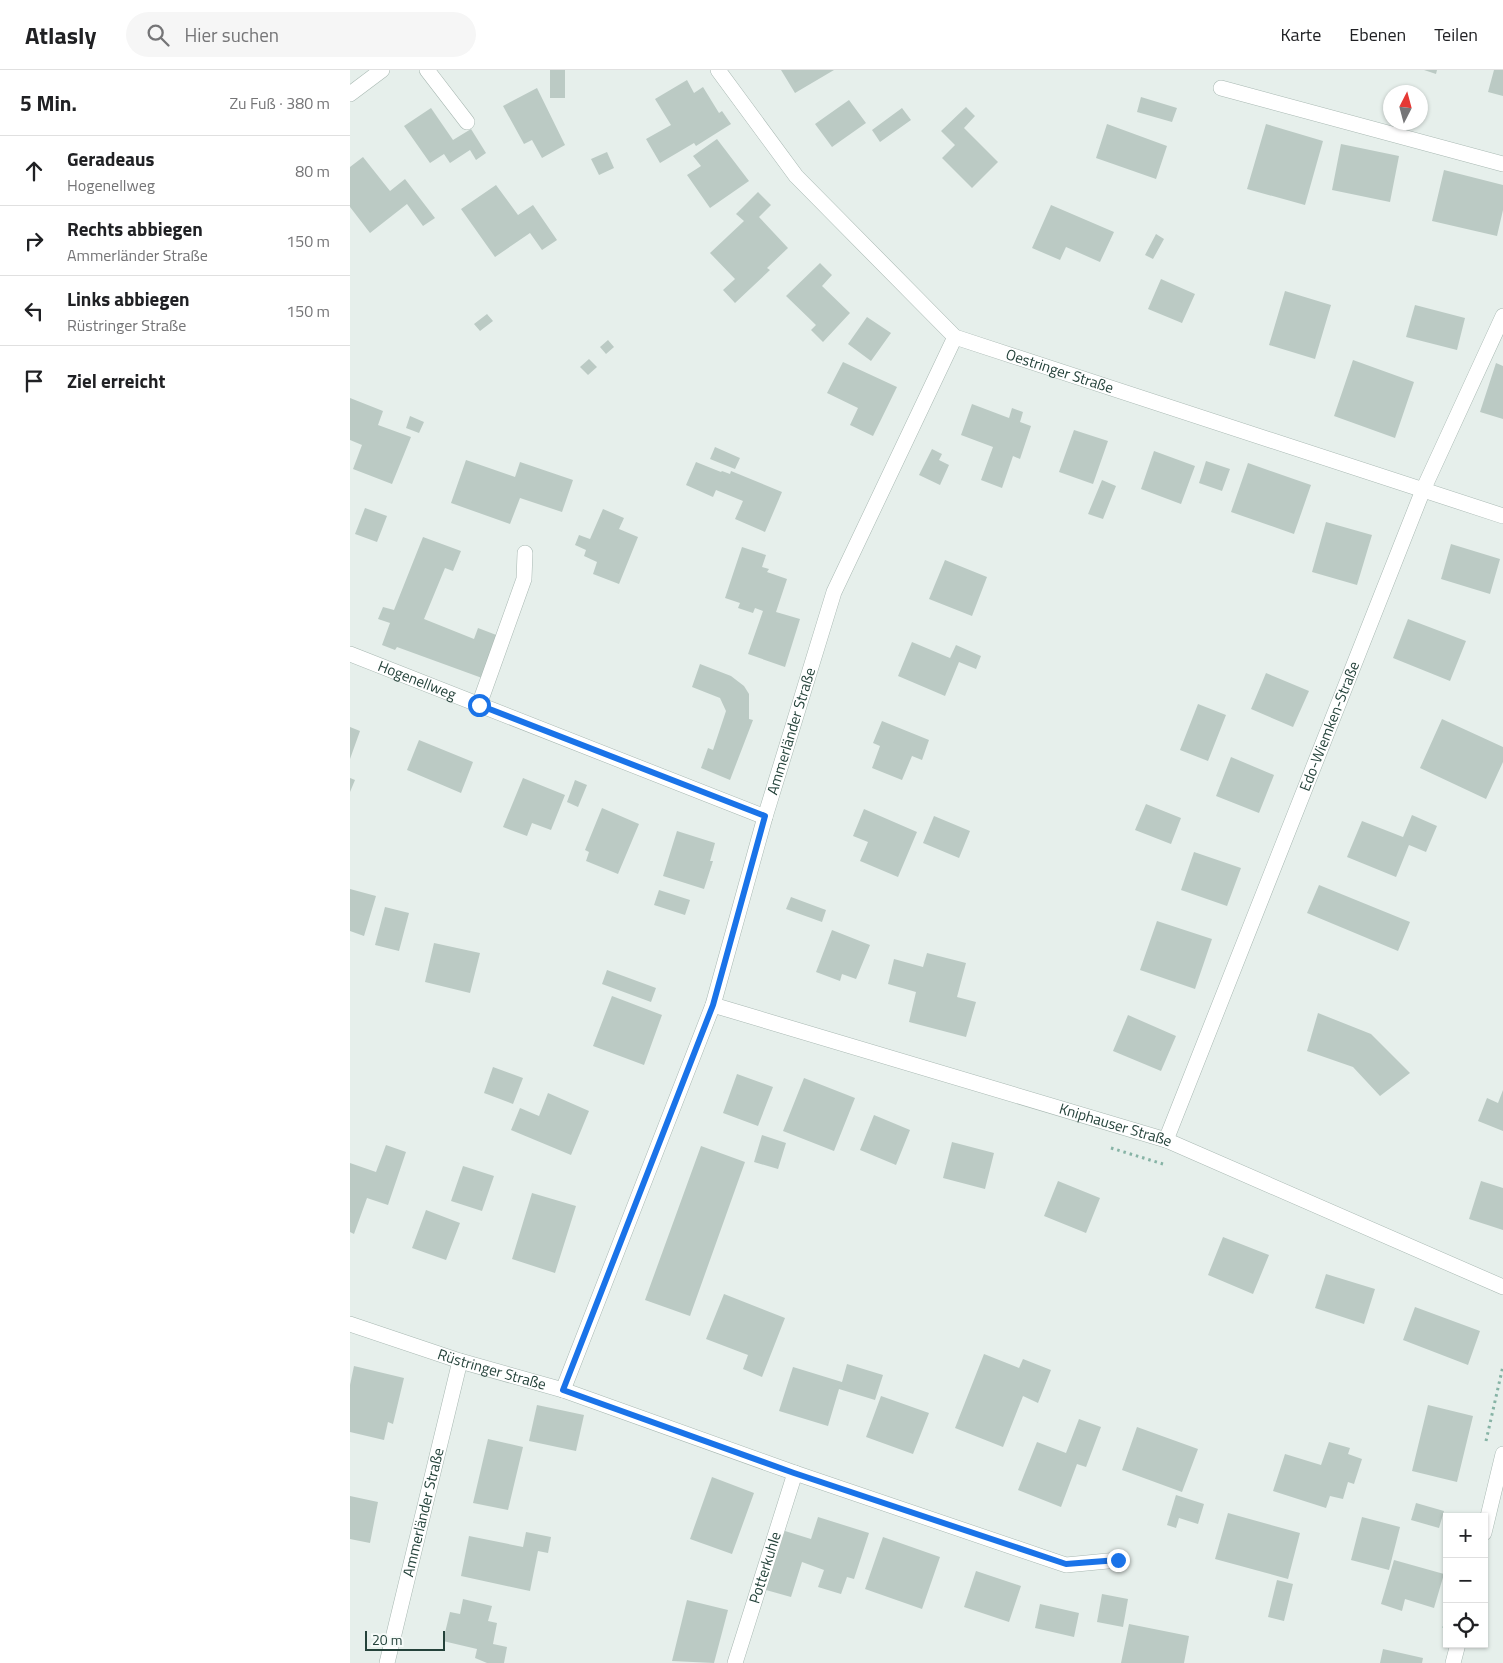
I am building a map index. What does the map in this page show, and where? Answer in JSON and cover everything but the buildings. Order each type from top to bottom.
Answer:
[{"type":"street","points":[[350,94],[381,70]]},
{"type":"street","points":[[427,70],[467,122]]},
{"type":"street","name":"Oestringer Straße","points":[[718,70],[796,176],[955,338],[1503,516]]},
{"type":"street","points":[[1221,88],[1503,164]]},
{"type":"street","name":"Edo-Wiemken-Straße","points":[[1166,1140],[1422,490],[1503,316]]},
{"type":"street","name":"Ammerländer Straße","points":[[563,1390],[713,1005],[765,816],[834,592],[955,338]]},
{"type":"street","points":[[479,705],[524,579],[525,553]]},
{"type":"street","name":"Hogenellweg","points":[[350,654],[765,816]]},
{"type":"street","name":"Kniphauser Straße","points":[[713,1005],[1166,1140],[1503,1287]]},
{"type":"street","name":"Rüstringer Straße","points":[[350,1324],[460,1361],[563,1390],[794,1473],[1066,1564],[1118,1560]]},
{"type":"street","name":"Ammerländer Straße","points":[[387,1663],[460,1361]]},
{"type":"street","points":[[1488,1516],[1503,1454]]},
{"type":"street","name":"Potterkuhle","points":[[735,1663],[794,1473]]},
{"type":"street","points":[[1453,1663],[1457,1648]]},
{"type":"path","points":[[1109,1148],[1164,1164]]},
{"type":"route","points":[[479,705],[765,816],[713,1005],[563,1390],[794,1473],[1066,1564],[1118,1560]]}]
